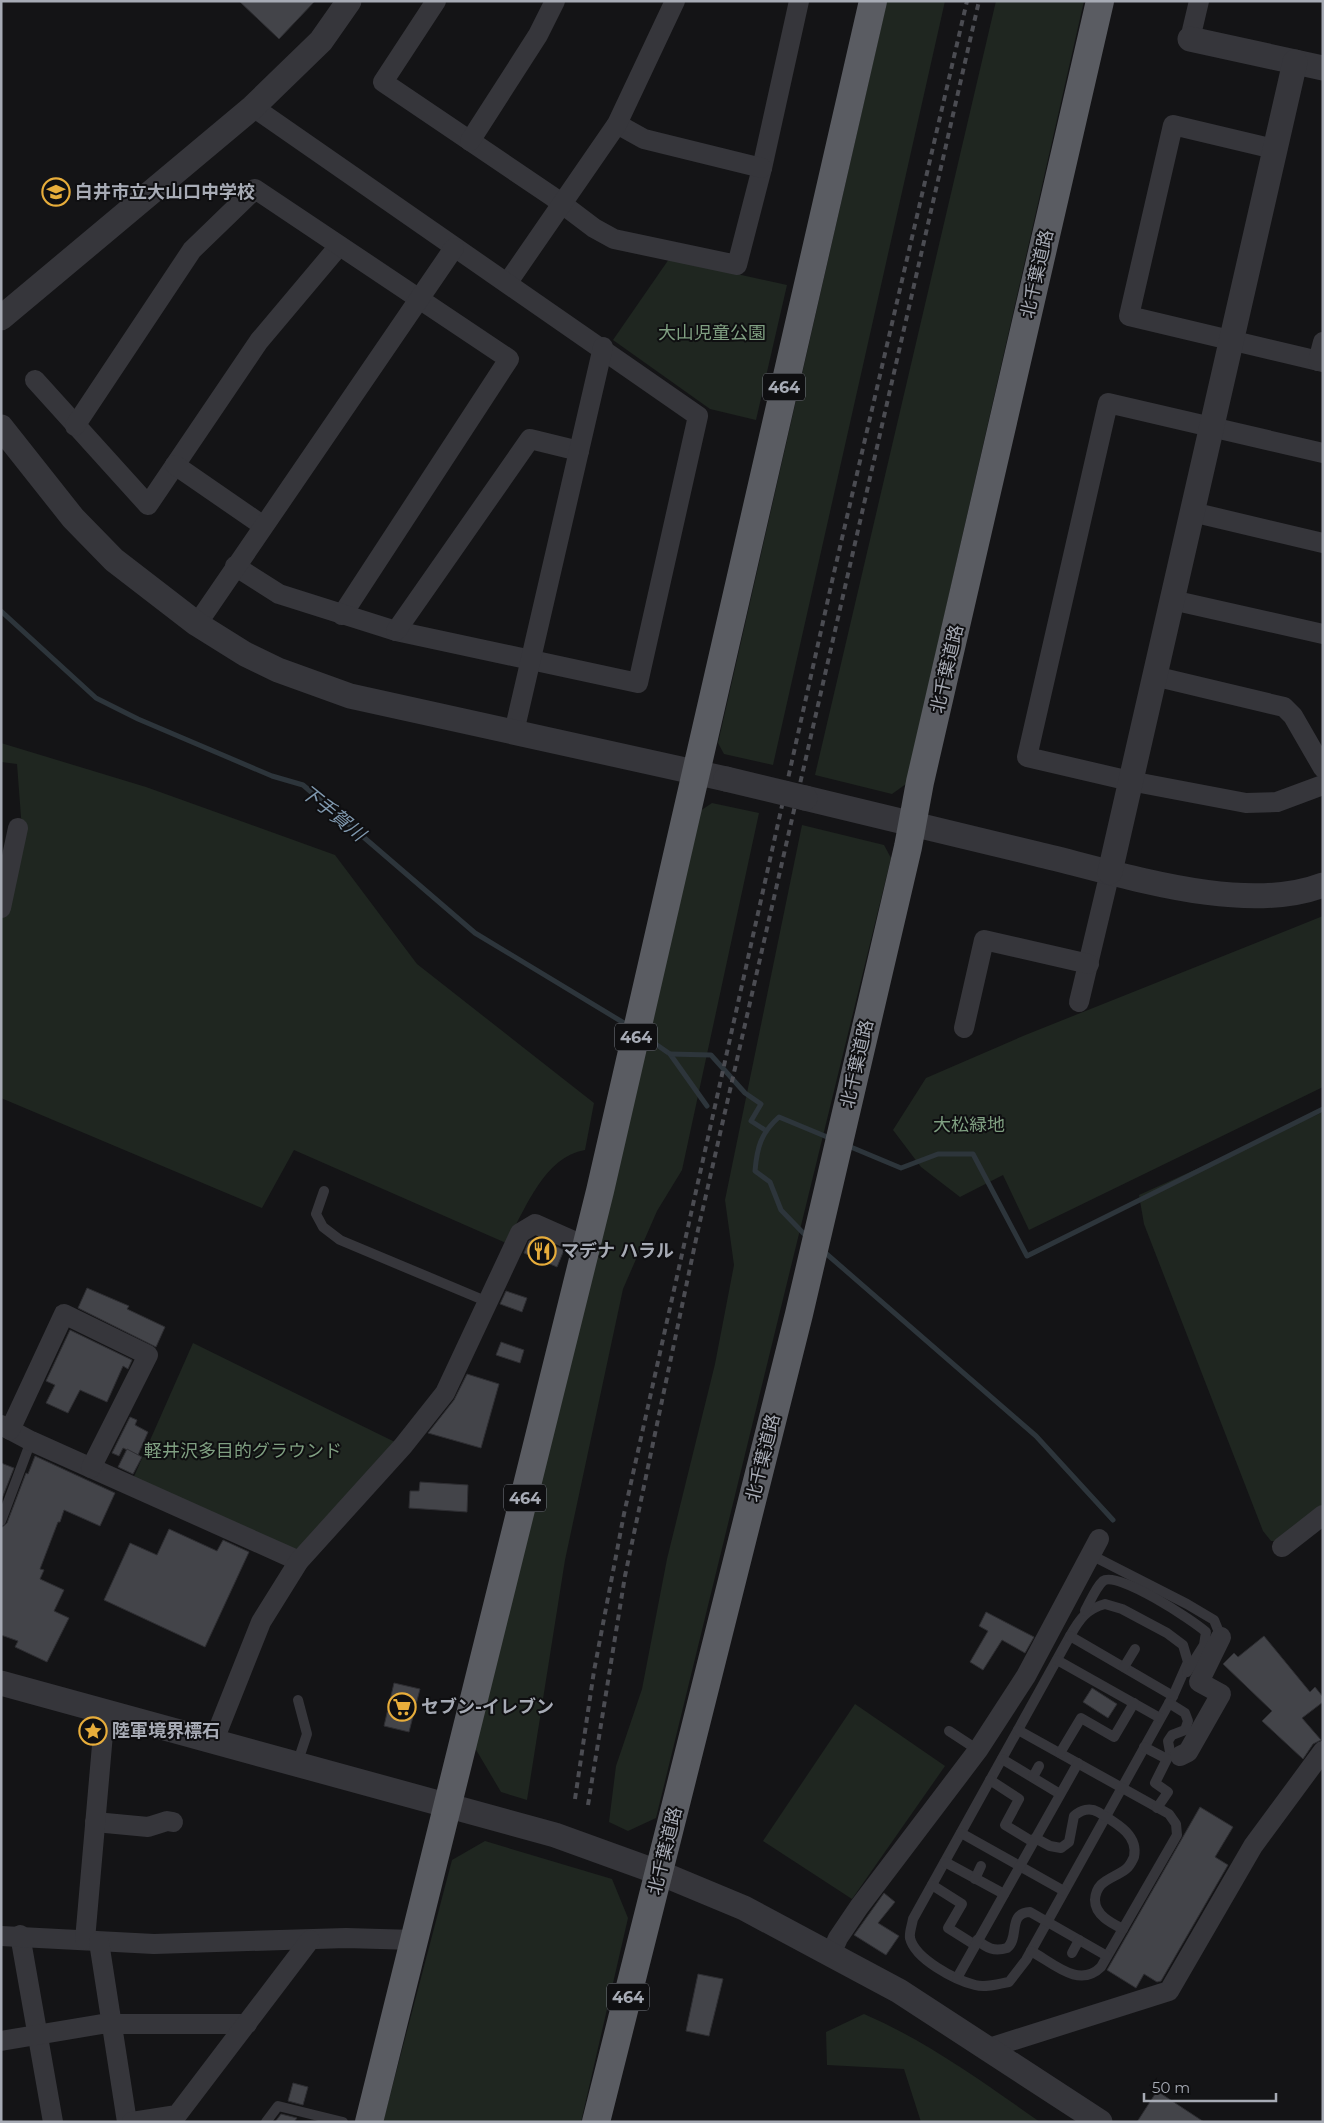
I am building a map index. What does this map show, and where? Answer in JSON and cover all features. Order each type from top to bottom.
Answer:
[{"type":"highway","name":"464","points":[[369,2122],[416,1940],[587,1247],[672,884],[873,1]]},
{"type":"highway","name":"北千葉道路","points":[[596,2122],[799,1314],[1100,1]]},
{"type":"street","points":[[1,318],[253,107],[321,41],[349,1]]},
{"type":"street","points":[[436,1],[383,82],[561,203],[594,228],[614,239],[737,265],[762,168],[799,1]]},
{"type":"street","points":[[470,141],[538,36],[555,1]]},
{"type":"street","points":[[508,282],[617,124],[675,1]]},
{"type":"street","points":[[1199,1],[1190,38],[1323,68]]},
{"type":"street","points":[[1079,1002],[1294,62]]},
{"type":"street","points":[[235,566],[279,594],[396,631],[638,683],[698,416],[602,347],[508,282],[454,248],[253,107]]},
{"type":"street","points":[[617,124],[644,139],[762,168]]},
{"type":"street","points":[[1274,149],[1173,125],[1129,316],[1231,340],[1321,355]]},
{"type":"street","points":[[75,426],[192,250],[255,190],[509,359],[342,615]]},
{"type":"street","points":[[35,380],[148,505],[259,341],[339,246]]},
{"type":"street","points":[[197,624],[262,525],[454,248]]},
{"type":"street","points":[[514,732],[602,347]]},
{"type":"street","points":[[1323,453],[1108,403],[1027,757],[1130,781],[1246,803],[1277,802],[1323,785]]},
{"type":"street","points":[[1,427],[73,518],[107,553],[156,594],[197,624],[245,654],[316,685],[350,696],[697,772],[1110,872],[1209,893],[1282,896],[1323,886]]},
{"type":"street","points":[[396,631],[530,439],[579,450]]},
{"type":"street","points":[[175,465],[262,525]]},
{"type":"street","points":[[1192,512],[1323,543]]},
{"type":"street","points":[[1172,600],[1323,634]]},
{"type":"street","points":[[1154,676],[1284,707],[1293,716],[1323,768]]},
{"type":"street","points":[[1,908],[18,828]]},
{"type":"street","points":[[964,1028],[984,940],[1089,964]]},
{"type":"street","points":[[214,1740],[261,1622],[299,1561],[403,1446],[445,1393],[520,1233],[535,1224],[587,1247]]},
{"type":"street","points":[[92,1468],[148,1355],[64,1314],[6,1427],[31,1441],[299,1561]]},
{"type":"street","points":[[1282,1547],[1323,1515]]},
{"type":"street","points":[[831,1954],[838,1938],[859,1907],[978,1750],[1026,1676],[1095,1547]]},
{"type":"street","points":[[1180,1756],[1188,1752],[1221,1694],[1199,1682],[1221,1638]]},
{"type":"street","points":[[1,1683],[214,1740],[555,1836],[660,1873],[744,1908],[899,1991],[1100,2122]]},
{"type":"street","points":[[104,1711],[95,1822],[92,1941],[111,2024],[127,2122]]},
{"type":"street","points":[[989,2048],[1169,1992],[1253,1846],[1323,1751]]},
{"type":"street","points":[[95,1822],[148,1827],[167,1821],[173,1822]]},
{"type":"street","points":[[52,2122],[38,2035],[11,1936],[154,1944],[346,1938],[416,1940]]},
{"type":"street","points":[[132,2122],[177,2115],[310,1940]]},
{"type":"street","points":[[1,2041],[111,2024],[247,2024]]},
{"type":"lane","points":[[324,1191],[316,1214],[323,1227],[340,1240],[488,1302]]},
{"type":"lane","points":[[1,1521],[31,1441]]},
{"type":"lane","points":[[1095,1547],[1214,1620],[1221,1638]]},
{"type":"lane","points":[[1110,1578],[1122,1581],[1196,1623],[1206,1632],[1204,1645],[1160,1718],[1031,1951],[1009,1982],[988,1986],[975,1985],[927,1962],[915,1948],[910,1937],[913,1919],[1081,1618],[1104,1581],[1110,1578]]},
{"type":"lane","points":[[1081,1618],[1093,1607],[1105,1604],[1122,1609],[1167,1633],[1183,1645],[1188,1662],[1180,1684]]},
{"type":"lane","points":[[1070,1636],[1124,1667],[1171,1700],[1185,1713],[1188,1721],[1185,1730],[1172,1735],[1168,1741],[1170,1752],[1180,1756]]},
{"type":"lane","points":[[1124,1667],[1135,1649]]},
{"type":"lane","points":[[1057,1660],[1160,1718]]},
{"type":"lane","points":[[297,1764],[307,1734],[298,1700]]},
{"type":"lane","points":[[1060,1753],[1081,1718],[1114,1737],[1134,1704]]},
{"type":"lane","points":[[1018,1730],[1169,1814],[1176,1824],[1177,1835],[1123,1930],[1094,1974],[1083,1977],[1072,1975],[1031,1951]]},
{"type":"lane","points":[[949,1731],[978,1750]]},
{"type":"lane","points":[[1144,1747],[1167,1759],[1155,1783],[1168,1792],[1157,1808]]},
{"type":"lane","points":[[1002,1759],[1060,1794]]},
{"type":"lane","points":[[957,1978],[1078,1763]]},
{"type":"lane","points":[[1033,1777],[1039,1766]]},
{"type":"lane","points":[[990,1780],[1019,1799],[1005,1825],[1050,1846],[1061,1848],[1068,1842],[1074,1816],[1087,1810],[1096,1811],[1122,1828],[1134,1842],[1132,1861],[1127,1869],[1104,1881],[1096,1896],[1095,1903],[1101,1914],[1123,1930]]},
{"type":"lane","points":[[960,1833],[1064,1891]]},
{"type":"lane","points":[[945,1862],[1004,1894]]},
{"type":"lane","points":[[975,1879],[981,1866]]},
{"type":"lane","points":[[932,1884],[962,1904],[948,1928],[989,1949],[1006,1948],[1013,1939],[1015,1922],[1024,1913],[1030,1912],[1107,1956]]},
{"type":"lane","points":[[1072,1952],[1079,1940]]},
{"type":"lane","points":[[266,2122],[278,2106],[343,2122]]},
{"type":"green space","points":[[887,1],[945,1],[773,765],[724,754],[718,743]]},
{"type":"green space","points":[[996,1],[1084,1],[906,784],[892,794],[815,775]]},
{"type":"green space","name":"大山児童公園","points":[[669,259],[787,285],[756,420],[710,409],[613,340]]},
{"type":"green space","points":[[1,743],[146,787],[335,855],[417,964],[594,1103],[585,1150],[570,1155],[547,1174],[528,1201],[506,1243],[294,1150],[262,1208],[1,1098],[1,914],[22,830],[17,764],[1,762]]},
{"type":"green space","points":[[712,803],[759,813],[682,1170],[657,1211],[623,1289],[565,1560],[527,1800],[501,1792],[475,1748],[700,811]]},
{"type":"green space","points":[[802,825],[884,845],[891,858],[656,1818],[628,1831],[609,1822],[616,1766],[642,1689],[667,1559],[715,1364],[734,1265],[725,1200]]},
{"type":"green space","name":"大松緑地","points":[[1323,916],[1323,1087],[1029,1230],[1003,1175],[960,1197],[921,1167],[893,1130],[926,1078],[1023,1036]]},
{"type":"green space","points":[[1323,1112],[1323,1511],[1281,1541],[1271,1541],[1263,1531],[1144,1224],[1139,1195]]},
{"type":"green space","name":"軽井沢多目的グラウンド","points":[[193,1343],[397,1443],[301,1554],[132,1481]]},
{"type":"green space","points":[[855,1704],[945,1766],[852,1899],[763,1841]]},
{"type":"green space","points":[[485,1841],[612,1879],[628,1918],[581,2122],[383,2122],[452,1860]]},
{"type":"green space","points":[[864,2014],[933,2050],[1040,2122],[921,2122],[904,2069],[827,2065],[826,2032]]},
{"type":"building","points":[[239,1],[315,1],[279,39]]},
{"type":"building","points":[[536,1238],[564,1250],[557,1267],[524,1253],[529,1241]]},
{"type":"building","points":[[87,1288],[129,1306],[127,1309],[165,1327],[156,1347],[78,1308]]},
{"type":"building","points":[[506,1291],[527,1298],[522,1312],[500,1304]]},
{"type":"building","points":[[70,1330],[132,1360],[128,1369],[123,1366],[107,1402],[80,1390],[68,1413],[46,1403],[55,1385],[46,1381]]},
{"type":"building","points":[[501,1342],[524,1350],[520,1363],[496,1355]]},
{"type":"building","points":[[467,1374],[499,1384],[481,1448],[428,1433],[454,1400]]},
{"type":"building","points":[[130,1417],[137,1420],[135,1425],[148,1432],[138,1455],[123,1448],[119,1456],[112,1453]]},
{"type":"building","points":[[127,1449],[142,1457],[133,1474],[118,1467]]},
{"type":"building","points":[[35,1456],[115,1493],[100,1526],[64,1510],[60,1522],[58,1522],[40,1569],[44,1570],[40,1579],[64,1590],[54,1611],[69,1618],[47,1662],[15,1647],[18,1641],[1,1635],[1,1528],[7,1523],[26,1473],[28,1474]]},
{"type":"building","points":[[1,1463],[14,1468],[1,1501]]},
{"type":"building","points":[[420,1482],[468,1485],[467,1512],[409,1508],[410,1491],[419,1491]]},
{"type":"building","points":[[169,1529],[217,1551],[223,1540],[249,1552],[205,1647],[104,1600],[130,1543],[157,1555]]},
{"type":"building","points":[[986,1612],[1034,1637],[1025,1653],[1002,1640],[983,1670],[970,1662],[988,1631],[979,1626]]},
{"type":"building","points":[[1264,1636],[1310,1692],[1315,1687],[1323,1697],[1323,1702],[1302,1718],[1321,1740],[1313,1744],[1303,1759],[1262,1721],[1272,1711],[1223,1664],[1234,1653],[1238,1657]]},
{"type":"building","points":[[394,1683],[420,1689],[409,1732],[384,1726]]},
{"type":"building","points":[[1092,1688],[1117,1704],[1108,1718],[1083,1702]]},
{"type":"building","points":[[1200,1807],[1233,1827],[1215,1857],[1228,1865],[1161,1981],[1157,1982],[1144,1974],[1136,1988],[1107,1970]]},
{"type":"building","points":[[884,1893],[895,1902],[878,1923],[899,1936],[886,1955],[854,1935]]},
{"type":"building","points":[[698,1974],[723,1979],[709,2036],[686,2031]]},
{"type":"building","points":[[293,2083],[308,2087],[303,2105],[288,2101]]},
{"type":"building","points":[[1157,2091],[1204,2122],[1137,2122]]},
{"type":"building","points":[[281,2114],[297,2118],[294,2122],[275,2122]]},
{"type":"waterway","name":"下手賀川","points":[[1,611],[96,698],[138,719],[272,776],[303,785],[475,933],[629,1026]]},
{"type":"waterway","points":[[644,1036],[670,1054],[707,1106]]},
{"type":"waterway","points":[[670,1054],[711,1055],[745,1093],[761,1104],[751,1121],[765,1130]]},
{"type":"waterway","points":[[846,1145],[901,1168],[938,1154],[973,1154],[1027,1256],[1323,1109]]},
{"type":"waterway","points":[[808,1238],[781,1210],[770,1182],[755,1171],[757,1155],[764,1135],[779,1117],[832,1139]]},
{"type":"waterway","points":[[822,1250],[1036,1436],[1113,1520]]},
{"type":"railway","points":[[575,1799],[594,1671],[624,1514],[833,577],[967,1]]},
{"type":"railway","points":[[588,1805],[625,1576],[698,1230],[979,1]]},
{"type":"place","name":"白井市立大山口中学校","points":[[56,192]]},
{"type":"place","name":"マデナ ハラル","points":[[542,1251]]},
{"type":"place","name":"セブン-イレブン","points":[[402,1707]]},
{"type":"place","name":"陸軍境界標石","points":[[93,1731]]}]
